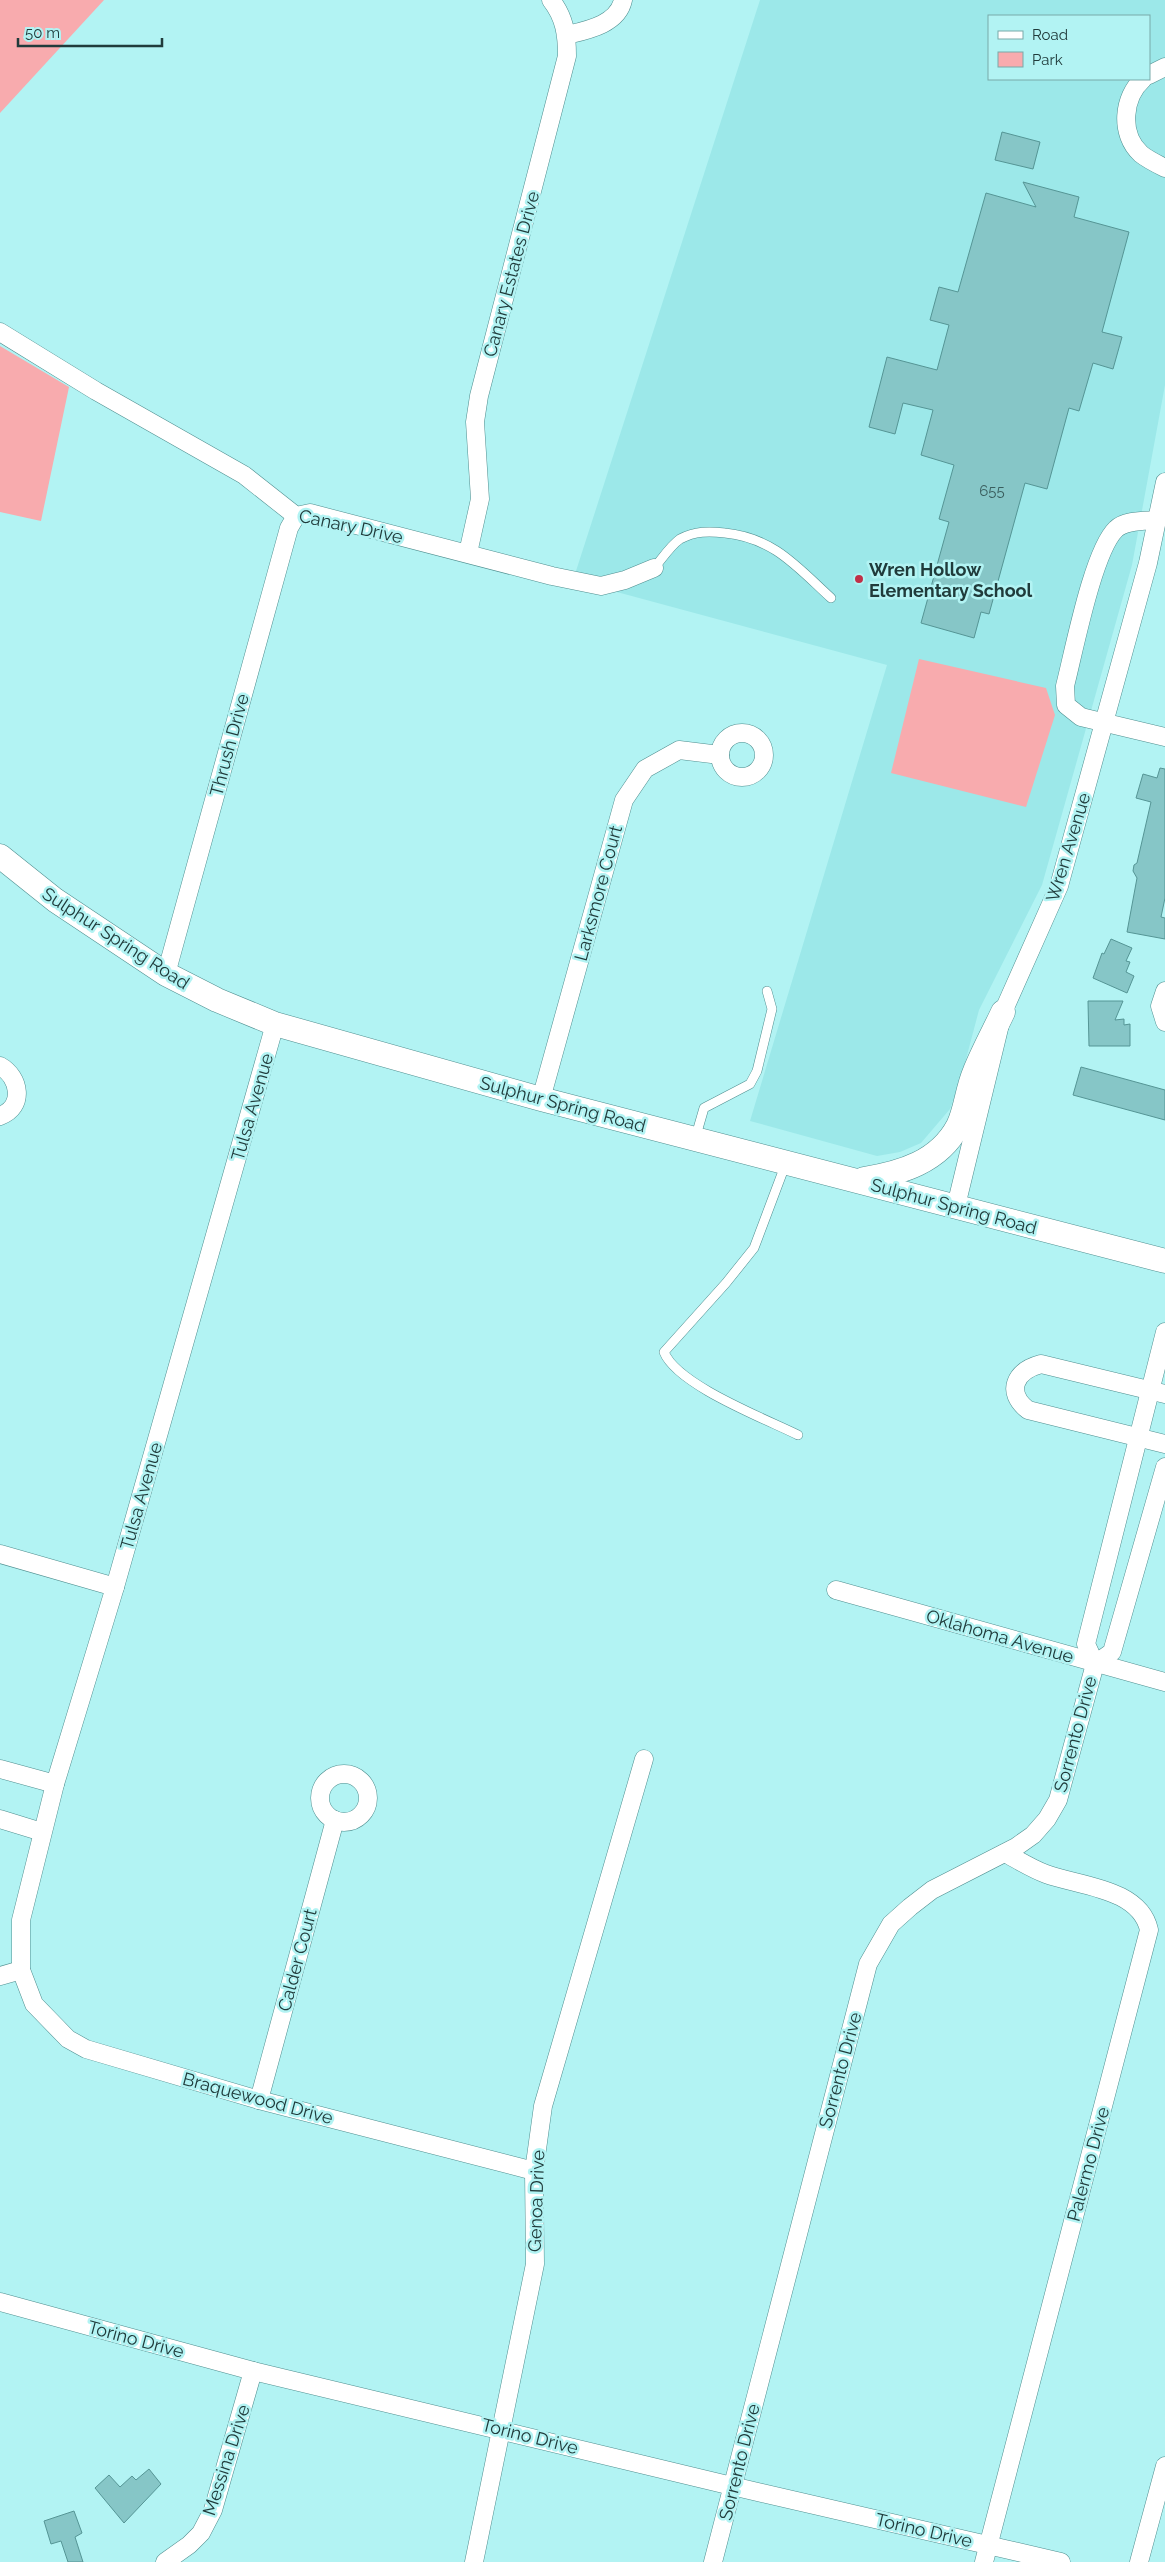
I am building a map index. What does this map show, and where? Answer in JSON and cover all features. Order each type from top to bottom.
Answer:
[{"type":"main road","name":"Sulphur Spring Road","points":[[0,856],[55,900],[166,974],[217,1000],[275,1024],[542,1100],[1165,1261]]},
{"type":"main road","points":[[858,1181],[895,1174],[923,1161],[939,1151],[947,1143],[958,1125],[974,1072],[1003,1012]]},
{"type":"street","name":"Canary Estates Drive","points":[[468,553],[480,499],[475,422],[479,396],[567,56],[568,35],[562,16],[552,0]]},
{"type":"street","points":[[568,35],[585,31],[612,19],[621,7],[622,0]]},
{"type":"street","points":[[1150,74],[1165,67]]},
{"type":"street","points":[[1142,80],[1128,103],[1126,121],[1130,138],[1140,153],[1165,168]]},
{"type":"street","name":"Canary Drive","points":[[0,332],[96,391],[244,475],[296,516],[310,513],[552,576],[601,586],[626,580],[654,568]]},
{"type":"street","name":"Wren Avenue","points":[[956,1206],[1003,1012],[1059,886],[1148,563],[1165,482]]},
{"type":"street","name":"Thrush Drive","points":[[166,974],[289,528],[296,516]]},
{"type":"street","points":[[1157,520],[1135,522],[1117,528],[1101,551],[1065,686],[1066,705],[1082,717],[1165,737]]},
{"type":"street","name":"Larksmore Court","points":[[542,1100],[624,800],[645,769],[680,750],[720,755]]},
{"type":"street","points":[[1165,991],[1160,1006],[1165,1022]]},
{"type":"street","name":"Tulsa Avenue","points":[[21,1970],[20,1920],[42,1832],[115,1587],[275,1024]]},
{"type":"street","points":[[0,1066],[14,1078],[18,1094],[11,1109],[0,1116]]},
{"type":"street","name":"Sorrento Drive","points":[[713,2562],[868,1964],[891,1924],[910,1906],[932,1890],[1005,1852],[1033,1835],[1048,1819],[1058,1800],[1095,1664],[1086,1644],[1137,1439],[1158,1392],[1165,1332]]},
{"type":"street","points":[[1158,1392],[1041,1364],[1027,1368],[1016,1383],[1015,1392],[1019,1403],[1028,1410],[1137,1439],[1165,1444]]},
{"type":"street","name":"Sorrento Drive","points":[[1095,1664],[1112,1652],[1165,1467]]},
{"type":"street","points":[[0,1554],[115,1587]]},
{"type":"street","name":"Oklahoma Avenue","points":[[836,1590],[1095,1664],[1165,1682]]},
{"type":"street","name":"Genoa Drive","points":[[474,2562],[535,2264],[534,2171],[543,2106],[644,1760]]},
{"type":"street","points":[[0,1769],[55,1784]]},
{"type":"street","points":[[0,1819],[42,1832]]},
{"type":"street","name":"Calder Court","points":[[259,2100],[335,1820]]},
{"type":"street","name":"Palermo Drive","points":[[984,2562],[1149,1930],[1147,1921],[1139,1909],[1128,1901],[1100,1890],[1044,1874],[1005,1852]]},
{"type":"street","points":[[0,1976],[21,1970]]},
{"type":"street","name":"Braquewood Drive","points":[[21,1970],[34,2004],[68,2039],[86,2049],[259,2100],[534,2171]]},
{"type":"street","name":"Torino Drive","points":[[0,2302],[254,2371],[502,2429],[732,2486],[1061,2562]]},
{"type":"street","name":"Messina Drive","points":[[166,2562],[189,2546],[201,2533],[213,2510],[254,2371]]},
{"type":"street","points":[[1139,2562],[1165,2466]]},
{"type":"lane","points":[[654,568],[678,540],[693,533],[708,531],[731,533],[757,539],[780,552],[831,598]]},
{"type":"lane","points":[[695,1139],[704,1108],[750,1084],[757,1071],[772,1009],[767,991]]},
{"type":"lane","points":[[786,1162],[754,1248],[726,1283],[664,1352],[667,1359],[695,1385],[798,1435]]},
{"type":"shaded area","name":"Wren Hollow Elementary School","points":[[760,0],[1165,0],[1165,385],[1132,565],[1042,885],[979,1010],[961,1078],[950,1109],[921,1143],[900,1152],[877,1156],[750,1121],[887,665],[602,588],[576,571]]},
{"type":"green space","points":[[0,0],[104,0],[0,113]]},
{"type":"green space","points":[[0,346],[69,387],[41,521],[0,512]]},
{"type":"green space","points":[[919,659],[1046,688],[1055,715],[1026,807],[891,773]]},
{"type":"building","points":[[1002,132],[1040,142],[1033,169],[995,160]]},
{"type":"building","points":[[1023,182],[1079,197],[1074,217],[1129,232],[1102,332],[1122,337],[1113,369],[1093,363],[1079,411],[1069,408],[1047,489],[1025,483],[989,614],[981,612],[974,638],[921,623],[949,522],[939,519],[954,465],[921,455],[933,410],[903,403],[895,434],[869,427],[887,357],[937,370],[949,325],[930,320],[939,287],[958,292],[986,193],[1036,207]]},
{"type":"building","points":[[1160,768],[1165,769],[1165,898],[1161,917],[1165,918],[1165,939],[1127,932],[1137,878],[1133,871],[1134,865],[1137,863],[1151,802],[1136,798],[1143,774],[1157,778]]},
{"type":"building","points":[[1111,939],[1132,948],[1126,961],[1130,962],[1126,972],[1134,976],[1127,993],[1093,978],[1102,953],[1104,954]]},
{"type":"building","points":[[1088,1001],[1123,1001],[1115,1020],[1124,1019],[1124,1025],[1130,1024],[1130,1046],[1089,1046]]},
{"type":"building","points":[[1081,1067],[1165,1090],[1165,1120],[1073,1095]]},
{"type":"building","points":[[149,2469],[161,2484],[124,2523],[95,2488],[109,2475],[120,2487],[132,2476],[136,2480]]},
{"type":"building","points":[[74,2511],[82,2533],[75,2537],[83,2562],[68,2562],[61,2541],[51,2544],[44,2521]]},
{"type":"place","name":"Wren Hollow Elementary School","points":[[859,579]]}]
